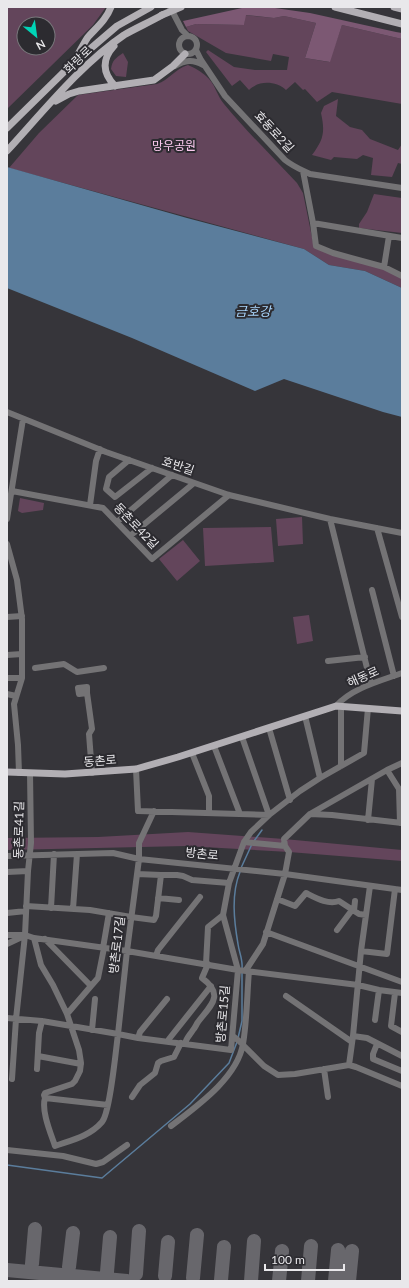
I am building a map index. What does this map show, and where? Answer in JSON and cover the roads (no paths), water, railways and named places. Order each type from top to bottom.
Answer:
[{"type":"main road","points":[[69,67],[88,38],[101,24],[111,7]]},
{"type":"main road","name":"화랑로","points":[[7,128],[69,67],[118,26],[151,7]]},
{"type":"main road","name":"화랑로","points":[[7,151],[99,54],[125,35],[162,15],[181,7]]},
{"type":"main road","points":[[334,7],[402,24]]},
{"type":"main road","points":[[394,7],[402,9]]},
{"type":"main road","points":[[115,86],[106,76],[105,66],[110,50],[125,35]]},
{"type":"main road","points":[[41,114],[55,102],[69,94],[79,91],[154,80],[174,65],[185,52]]},
{"type":"main road","name":"동촌로","points":[[7,772],[65,774],[136,769],[192,753],[339,706],[402,711]]},
{"type":"street","points":[[171,8],[182,30],[188,36],[193,37],[198,45],[196,50],[185,52]]},
{"type":"street","points":[[182,30],[183,34],[179,44],[185,52],[198,57],[201,60]]},
{"type":"street","points":[[181,40],[188,36]]},
{"type":"street","name":"효동로2길","points":[[196,50],[225,96],[285,160],[296,168],[310,174],[402,188]]},
{"type":"street","points":[[174,65],[191,60],[205,66]]},
{"type":"street","points":[[303,171],[316,246],[333,253],[384,267],[402,276]]},
{"type":"street","points":[[313,223],[402,238]]},
{"type":"street","points":[[384,267],[389,236]]},
{"type":"street","name":"호반길","points":[[7,412],[100,450],[229,495],[330,519],[402,533]]},
{"type":"street","points":[[7,520],[8,503],[12,491],[23,419]]},
{"type":"street","points":[[90,506],[96,461],[100,450]]},
{"type":"street","points":[[129,460],[109,477],[106,489],[115,497],[152,468]]},
{"type":"street","points":[[117,522],[172,475]]},
{"type":"street","points":[[130,536],[194,483]]},
{"type":"street","name":"동촌로42길","points":[[12,491],[103,508],[152,559],[229,495]]},
{"type":"street","points":[[330,519],[372,684]]},
{"type":"street","points":[[377,528],[402,617]]},
{"type":"street","points":[[7,544],[9,558],[17,580],[22,616],[22,678],[14,706],[19,773]]},
{"type":"street","points":[[394,591],[402,589]]},
{"type":"street","points":[[372,590],[394,676]]},
{"type":"street","points":[[7,617],[22,616]]},
{"type":"street","points":[[7,655],[22,654]]},
{"type":"street","points":[[328,661],[365,657]]},
{"type":"street","points":[[35,668],[64,664],[77,672],[104,668]]},
{"type":"street","name":"해동로","points":[[339,706],[342,699],[372,684],[402,673]]},
{"type":"street","points":[[7,678],[22,678]]},
{"type":"street","points":[[87,693],[92,729],[89,734],[92,773]]},
{"type":"street","points":[[7,694],[16,696]]},
{"type":"street","points":[[7,706],[14,706]]},
{"type":"street","points":[[339,706],[341,766]]},
{"type":"street","name":"방촌로15길","points":[[7,1018],[42,1021],[138,1038],[231,1050],[238,970],[223,915],[229,883],[244,842],[251,832],[269,815],[320,778],[364,753],[368,708]]},
{"type":"street","points":[[305,716],[320,778]]},
{"type":"street","points":[[268,728],[290,800]]},
{"type":"street","points":[[136,769],[138,810],[269,815],[242,737]]},
{"type":"street","points":[[214,746],[240,814]]},
{"type":"street","points":[[192,753],[209,796],[209,813]]},
{"type":"street","points":[[283,845],[284,839],[310,814],[387,770],[402,764]]},
{"type":"street","points":[[310,814],[401,823],[399,789],[387,770]]},
{"type":"street","name":"동촌로41길","points":[[12,1079],[16,1019],[25,935],[28,871],[32,843],[30,773]]},
{"type":"street","points":[[368,820],[372,779]]},
{"type":"street","name":"방촌로17길","points":[[118,1034],[131,917],[140,859],[139,843],[154,811]]},
{"type":"street","points":[[171,1126],[200,1104],[223,1081],[235,1065],[241,1043],[247,970],[263,944],[286,874],[289,852],[283,845],[244,842]]},
{"type":"street","name":"방촌로","points":[[7,856],[113,853],[140,859],[286,874],[402,890]]},
{"type":"street","points":[[51,908],[54,854]]},
{"type":"street","points":[[73,909],[77,854]]},
{"type":"street","points":[[7,872],[28,871]]},
{"type":"street","points":[[137,874],[177,875],[192,880],[229,883]]},
{"type":"street","points":[[7,913],[26,909],[73,909],[154,920],[156,916],[161,875]]},
{"type":"street","points":[[349,1065],[353,1039],[361,951],[370,886]]},
{"type":"street","points":[[361,951],[387,954],[395,889]]},
{"type":"street","points":[[277,899],[295,906],[306,893],[320,900],[333,903],[339,901],[359,914],[366,915]]},
{"type":"street","points":[[156,956],[158,950],[200,897]]},
{"type":"street","points":[[158,898],[179,900]]},
{"type":"street","points":[[337,930],[353,910],[355,901]]},
{"type":"street","points":[[67,1014],[98,978],[109,913]]},
{"type":"street","points":[[132,1097],[140,1085],[155,1073],[158,1064],[174,1057],[197,1023],[214,1002],[212,986],[202,978],[207,964],[208,927],[223,915]]},
{"type":"street","points":[[266,932],[402,982]]},
{"type":"street","points":[[7,935],[25,935],[34,938],[127,951],[238,970],[358,985],[395,993],[402,993]]},
{"type":"street","points":[[7,944],[25,935]]},
{"type":"street","points":[[34,938],[41,965],[53,985],[67,1014],[79,1050],[81,1064],[76,1081],[72,1084],[45,1093],[44,1095],[46,1117],[55,1146],[55,1156]]},
{"type":"street","points":[[45,939],[92,986]]},
{"type":"street","points":[[168,1042],[212,986]]},
{"type":"street","points":[[375,1020],[379,990]]},
{"type":"street","points":[[395,993],[391,1026],[402,1032]]},
{"type":"street","points":[[286,996],[353,1039],[367,1038],[402,1056]]},
{"type":"street","points":[[92,1030],[95,999]]},
{"type":"street","points":[[138,1038],[140,1032],[167,999]]},
{"type":"street","points":[[37,1069],[42,1021]]},
{"type":"street","points":[[55,1146],[87,1135],[102,1122],[108,1105],[118,1034]]},
{"type":"street","points":[[233,1036],[264,1066],[278,1075],[295,1074],[349,1065],[402,1086]]},
{"type":"street","points":[[377,1044],[373,1054],[373,1059],[402,1071]]},
{"type":"street","points":[[38,1056],[81,1064]]},
{"type":"street","points":[[324,1069],[328,1097]]},
{"type":"street","points":[[45,1098],[108,1105]]},
{"type":"street","points":[[7,1150],[55,1156],[100,1164],[127,1145]]},
{"type":"water","name":"금호강","points":[[7,167],[187,218],[304,249],[329,265],[365,271],[402,288],[402,417],[284,379],[255,391],[132,338],[7,288]]},
{"type":"waterway","points":[[254,841],[262,830]]},
{"type":"waterway","points":[[241,868],[252,844]]},
{"type":"waterway","points":[[240,872],[235,889],[234,908],[235,926],[242,968]]},
{"type":"waterway","points":[[238,1038],[242,1021],[242,972]]},
{"type":"waterway","points":[[7,1165],[102,1178],[190,1104],[229,1063],[237,1042]]},
{"type":"park label","name":"망우공원","points":[[174,146]]}]
